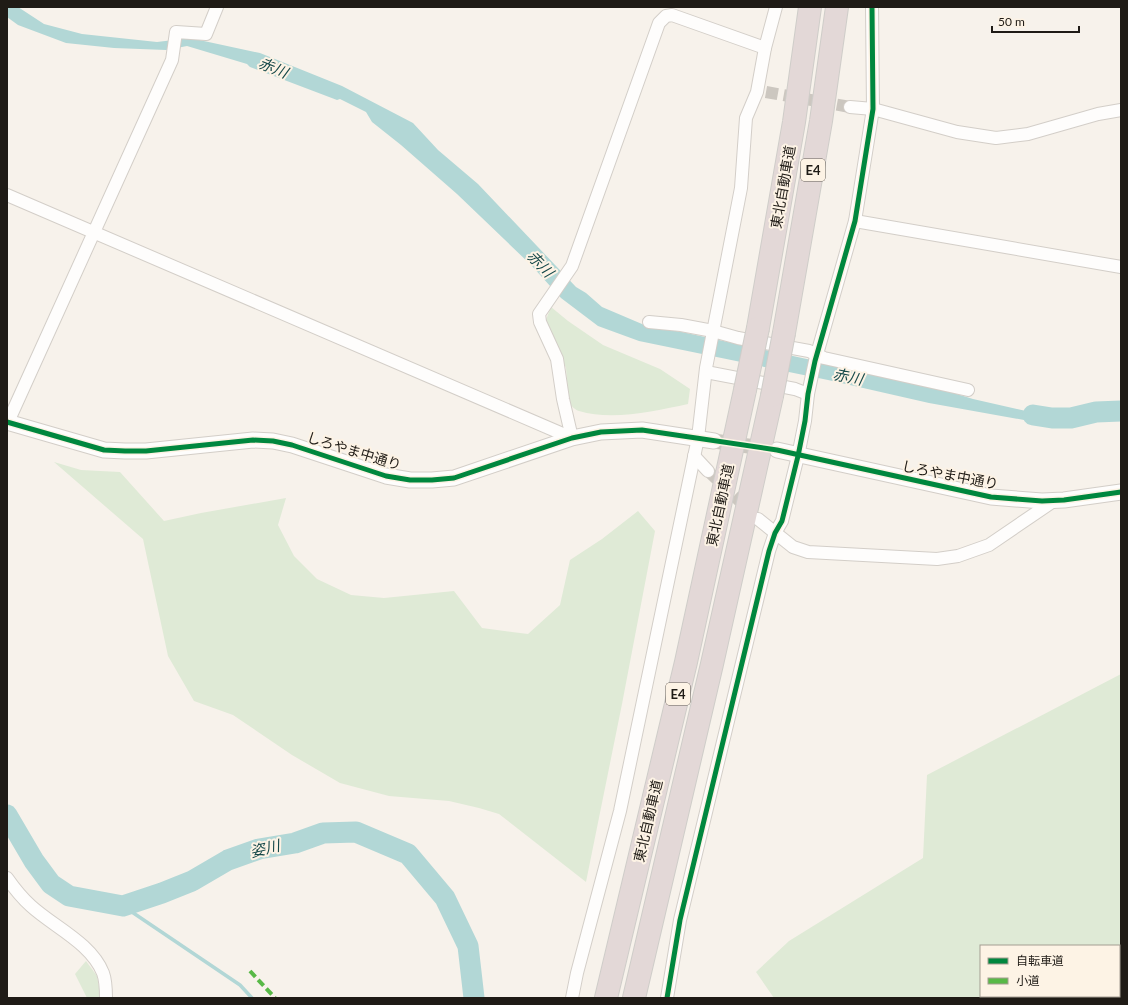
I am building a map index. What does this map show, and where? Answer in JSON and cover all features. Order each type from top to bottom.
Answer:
[{"type":"highway","name":"東北自動車道","points":[[606,998],[686,662],[758,328],[794,122],[810,7]]},
{"type":"highway","name":"東北自動車道","points":[[634,998],[712,664],[772,396],[820,129],[837,7]]},
{"type":"street","points":[[7,422],[172,60],[176,32],[206,34],[217,7]]},
{"type":"street","points":[[572,998],[577,973],[620,811],[698,438],[706,370],[741,188],[746,118],[761,92],[765,48],[776,7]]},
{"type":"street","points":[[667,998],[680,920],[769,551],[775,533],[782,521],[798,456],[805,421],[808,394],[816,358],[855,221],[873,110],[872,7]]},
{"type":"street","points":[[572,438],[563,399],[557,359],[540,322],[539,314],[572,266],[659,23],[666,16],[672,15],[765,48]]},
{"type":"street","points":[[850,107],[873,110],[957,132],[996,138],[1028,134],[1098,114],[1121,110]]},
{"type":"street","points":[[7,195],[572,438]]},
{"type":"street","points":[[855,221],[1121,267]]},
{"type":"street","points":[[649,322],[680,325],[713,333],[809,351],[816,358],[824,358],[968,390]]},
{"type":"street","points":[[706,370],[795,389],[808,394]]},
{"type":"street","name":"しろやま中通り","points":[[7,422],[104,450],[146,451],[253,440],[273,441],[292,445],[386,476],[410,480],[454,478],[572,438],[602,432],[642,430],[714,441]]},
{"type":"street","name":"しろやま中通り","points":[[777,450],[798,456],[991,497],[1042,501],[1121,492]]},
{"type":"street","points":[[694,456],[708,471]]},
{"type":"street","points":[[758,519],[793,547],[808,552],[937,559],[958,556],[989,545],[1055,500]]},
{"type":"street","points":[[7,878],[31,906],[66,932],[92,956],[103,973],[106,984],[106,998]]},
{"type":"green space","points":[[551,307],[568,321],[603,345],[660,369],[690,389],[688,404],[648,412],[619,415],[592,414],[575,409],[569,404],[566,368],[545,322]]},
{"type":"green space","points":[[54,462],[81,470],[120,472],[164,521],[286,498],[278,525],[294,556],[317,579],[351,595],[384,598],[454,591],[482,628],[528,634],[560,605],[570,560],[602,539],[638,511],[655,531],[586,882],[499,814],[449,801],[389,796],[340,783],[292,755],[233,715],[194,701],[168,656],[143,539]]},
{"type":"green space","points":[[1121,674],[1121,998],[774,998],[756,972],[789,941],[923,858],[927,775]]},
{"type":"green space","points":[[86,961],[97,976],[101,998],[87,998],[75,974]]},
{"type":"water","points":[[7,7],[18,7],[44,24],[82,34],[157,42],[190,38],[260,53],[342,86],[413,123],[438,150],[478,184],[576,287],[586,293],[602,307],[649,327],[682,332],[931,386],[973,399],[1066,420],[1035,422],[929,403],[828,380],[639,341],[598,326],[561,298],[531,265],[457,194],[372,122],[366,112],[340,99],[337,100],[250,67],[247,64],[187,46],[166,50],[114,48],[66,43],[18,25],[7,17]]},
{"type":"water","points":[[7,808],[16,822],[36,868],[7,823]]},
{"type":"waterway","name":"赤川","points":[[1033,415],[1052,418],[1071,418],[1096,412],[1121,411]]},
{"type":"waterway","name":"姿川","points":[[7,815],[34,861],[51,884],[69,896],[123,906],[192,881],[228,860],[259,849],[295,843],[323,833],[356,832],[408,854],[445,898],[468,946],[474,998]]},
{"type":"waterway","points":[[123,906],[240,985],[252,998]]},
{"type":"tunnel","points":[[766,92],[850,107]]},
{"type":"tunnel","points":[[714,441],[769,449]]},
{"type":"tunnel","points":[[708,471],[749,510]]},
{"type":"marked path","points":[[250,971],[275,998]]},
{"type":"cycle path","points":[[667,998],[680,920],[769,551],[775,533],[782,521],[798,456],[815,361],[855,221],[873,109],[872,7]]},
{"type":"cycle path","points":[[7,422],[104,450],[146,451],[253,440],[273,441],[292,445],[386,476],[410,480],[454,478],[572,438],[601,432],[642,430],[777,450],[991,497],[1042,501],[1064,500],[1121,492]]}]
